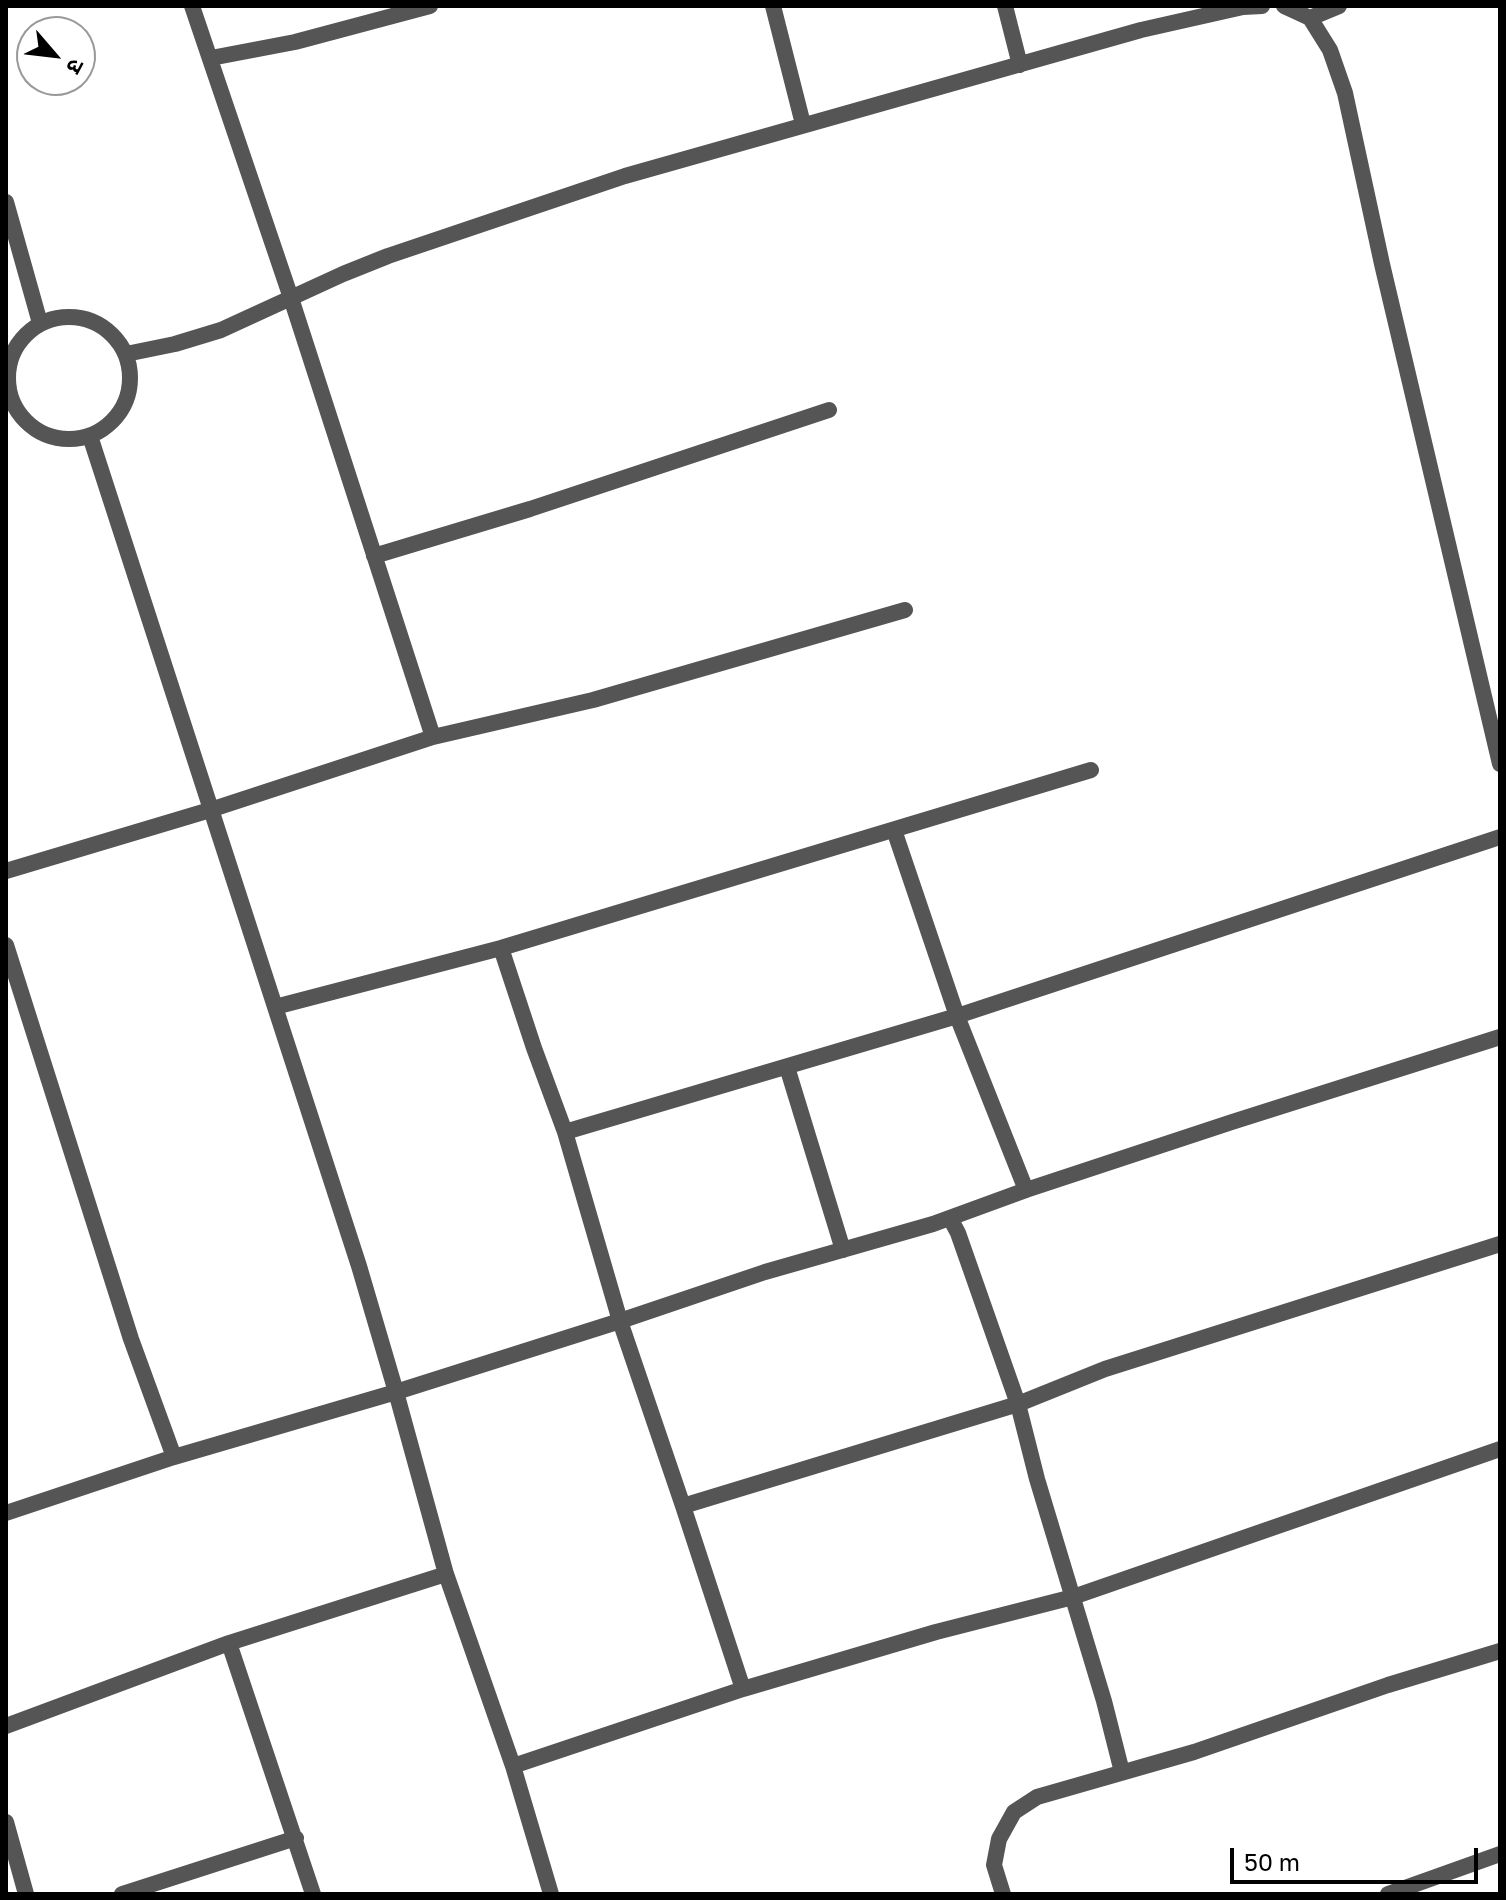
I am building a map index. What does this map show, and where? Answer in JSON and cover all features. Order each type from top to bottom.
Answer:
[{"type":"street","points":[[192,6],[291,298],[433,737]]},
{"type":"street","points":[[211,58],[295,42],[430,6]]},
{"type":"street","points":[[773,6],[803,124]]},
{"type":"street","points":[[1005,6],[1020,65]]},
{"type":"street","points":[[126,354],[221,330],[388,256],[625,176],[1141,30],[1243,7],[1262,6]]},
{"type":"street","points":[[1284,6],[1310,18],[1330,50],[1345,93],[1382,264],[1500,764]]},
{"type":"street","points":[[1310,18],[1339,6]]},
{"type":"street","points":[[6,202],[40,323]]},
{"type":"street","points":[[60,317],[81,317],[100,325],[116,337],[126,354],[130,373],[129,393],[121,411],[107,426],[90,436],[71,440],[51,437],[32,428],[18,413],[8,395],[7,374],[13,353],[24,336],[40,323],[60,317]]},
{"type":"street","points":[[374,556],[530,509],[829,410]]},
{"type":"street","points":[[90,436],[359,1266],[446,1574],[513,1766],[551,1894]]},
{"type":"street","points":[[6,871],[210,810],[433,737],[593,700],[905,610]]},
{"type":"street","points":[[275,1007],[501,948],[1091,770]]},
{"type":"street","points":[[894,830],[957,1016],[1026,1190]]},
{"type":"street","points":[[565,1132],[957,1016],[1500,837]]},
{"type":"street","points":[[6,945],[131,1339],[174,1457]]},
{"type":"street","points":[[501,948],[565,1132],[620,1321],[743,1689]]},
{"type":"street","points":[[6,1513],[174,1457],[396,1392],[620,1321],[765,1272],[898,1235],[1232,1122],[1500,1037]]},
{"type":"street","points":[[787,1067],[843,1250]]},
{"type":"street","points":[[950,1218],[1018,1404],[1122,1772]]},
{"type":"street","points":[[683,1506],[1018,1404],[1105,1369],[1500,1244]]},
{"type":"street","points":[[513,1766],[743,1689],[936,1632],[1073,1597],[1500,1449]]},
{"type":"street","points":[[6,1726],[229,1643],[446,1574]]},
{"type":"street","points":[[229,1643],[313,1894]]},
{"type":"street","points":[[1003,1894],[994,1865],[999,1839],[1014,1812],[1037,1797],[1194,1752],[1388,1685],[1500,1651]]},
{"type":"street","points":[[6,1822],[26,1894]]},
{"type":"street","points":[[122,1894],[296,1838]]},
{"type":"street","points":[[1388,1894],[1500,1854]]}]
